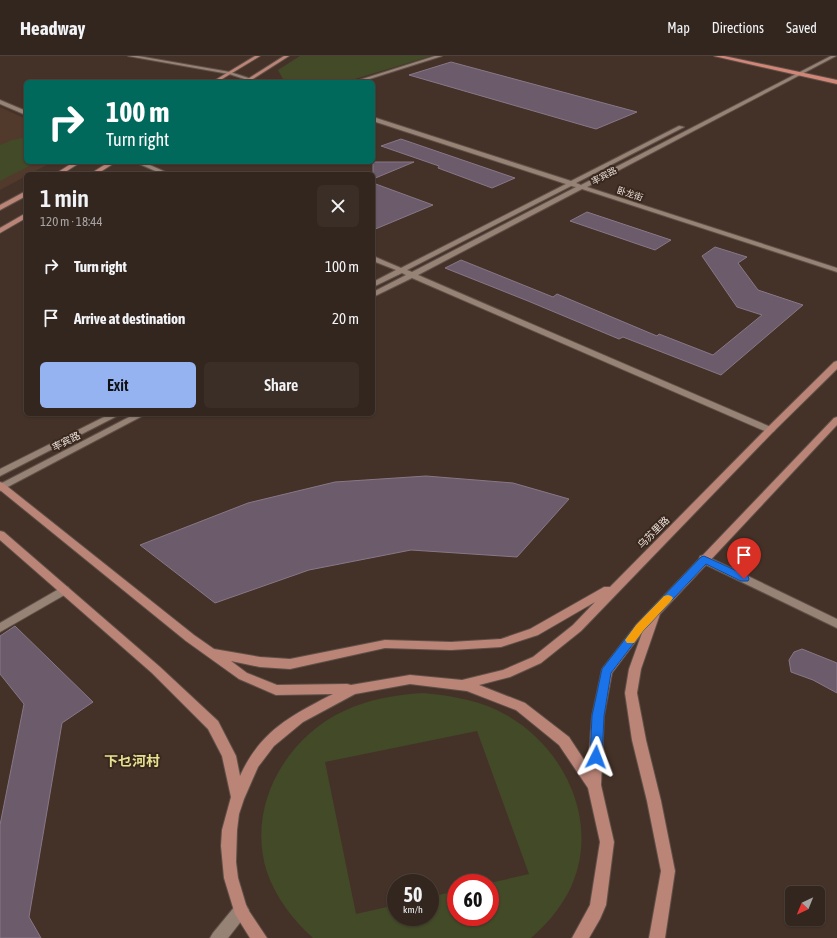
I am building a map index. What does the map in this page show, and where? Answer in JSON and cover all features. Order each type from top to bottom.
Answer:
[{"type":"highway","points":[[716,56],[837,82]]},
{"type":"highway","points":[[746,56],[837,76]]},
{"type":"main road","points":[[217,80],[258,56]]},
{"type":"main road","points":[[250,79],[287,56]]},
{"type":"main road","points":[[61,172],[75,164]]},
{"type":"main road","points":[[96,172],[110,164]]},
{"type":"main road","points":[[0,208],[24,194]]},
{"type":"main road","points":[[0,231],[24,216]]},
{"type":"main road","name":"乌苏里路","points":[[466,684],[506,674],[537,660],[577,628],[770,430],[837,364]]},
{"type":"main road","points":[[594,785],[598,716],[606,672],[656,610],[837,420]]},
{"type":"main road","points":[[1,486],[211,653],[243,676],[276,690],[351,689],[397,680],[427,679],[466,684],[506,698],[542,720],[572,749],[594,785],[606,824],[608,865],[598,907],[580,938]]},
{"type":"main road","points":[[0,534],[156,670],[213,725],[229,756],[237,796]]},
{"type":"main road","points":[[211,653],[260,662],[290,664],[385,644],[451,646],[501,642],[534,632],[617,586]]},
{"type":"main road","points":[[656,610],[635,669],[631,693],[638,740],[654,801],[668,871],[657,936]]},
{"type":"main road","points":[[259,938],[241,910],[230,871],[228,833],[237,796],[255,760],[282,730],[315,706],[351,689]]},
{"type":"street","points":[[130,56],[230,72],[253,80]]},
{"type":"street","points":[[362,80],[440,56]]},
{"type":"street","points":[[808,62],[820,56]]},
{"type":"street","name":"率宾路","points":[[375,293],[834,56]]},
{"type":"street","points":[[781,75],[797,67]]},
{"type":"street","points":[[0,102],[24,112]]},
{"type":"street","name":"卧龙街","points":[[375,120],[837,270]]},
{"type":"street","name":"率宾路","points":[[375,284],[690,122]]},
{"type":"street","points":[[143,164],[162,172]]},
{"type":"street","points":[[375,259],[770,430]]},
{"type":"street","name":"率宾路","points":[[0,473],[113,416]]},
{"type":"street","name":"率宾路","points":[[1,486],[138,416]]},
{"type":"street","points":[[704,559],[837,624]]},
{"type":"street","points":[[0,628],[64,590]]},
{"type":"street","points":[[218,938],[241,910]]},
{"type":"shaded area","points":[[0,107],[24,118],[24,164],[48,164],[34,172],[24,172],[24,177],[0,190]]},
{"type":"green space","points":[[300,56],[431,56],[352,80],[287,80],[283,79],[278,70]]},
{"type":"green space","points":[[24,137],[24,164],[33,164],[0,181],[0,145]]},
{"type":"green space","points":[[423,693],[456,697],[488,706],[508,716],[529,731],[547,749],[562,770],[573,793],[580,818],[581,843],[578,868],[568,893],[556,912],[531,938],[313,938],[292,916],[280,900],[267,872],[262,848],[262,824],[267,800],[276,778],[288,757],[304,739],[323,723],[344,711],[363,703],[392,696]],"holes":[[[477,731],[529,874],[499,881],[499,926],[447,926],[447,893],[439,895],[439,926],[387,926],[387,907],[356,914],[325,762]]]},
{"type":"building","points":[[451,62],[637,112],[596,129],[409,75]]},
{"type":"building","points":[[401,139],[515,178],[492,188],[438,168],[439,166],[381,146]]},
{"type":"building","points":[[375,162],[414,162],[375,178],[375,172],[373,172],[373,164],[375,164]]},
{"type":"building","points":[[375,184],[433,205],[375,229]]},
{"type":"building","points":[[587,212],[671,240],[655,250],[570,221]]},
{"type":"building","points":[[715,247],[747,257],[738,263],[758,290],[803,305],[721,375],[623,337],[619,339],[445,268],[461,260],[553,297],[557,294],[657,336],[659,334],[713,355],[762,315],[737,307],[702,256]]},
{"type":"building","points":[[426,476],[513,483],[569,499],[517,557],[411,550],[309,570],[215,603],[140,545],[248,503],[335,482]]},
{"type":"building","points":[[15,626],[93,702],[62,723],[29,917],[41,938],[0,938],[0,825],[24,704],[0,674],[0,636]]},
{"type":"building","points":[[802,649],[837,663],[837,693],[813,680],[791,672],[789,660],[794,652]]},
{"type":"slow traffic","points":[[630,640],[668,598]]},
{"type":"district","name":"下乜河村","points":[[132,761]]},
{"type":"route","points":[[596,757],[598,716],[606,672],[640,628],[704,559],[744,579]]}]
